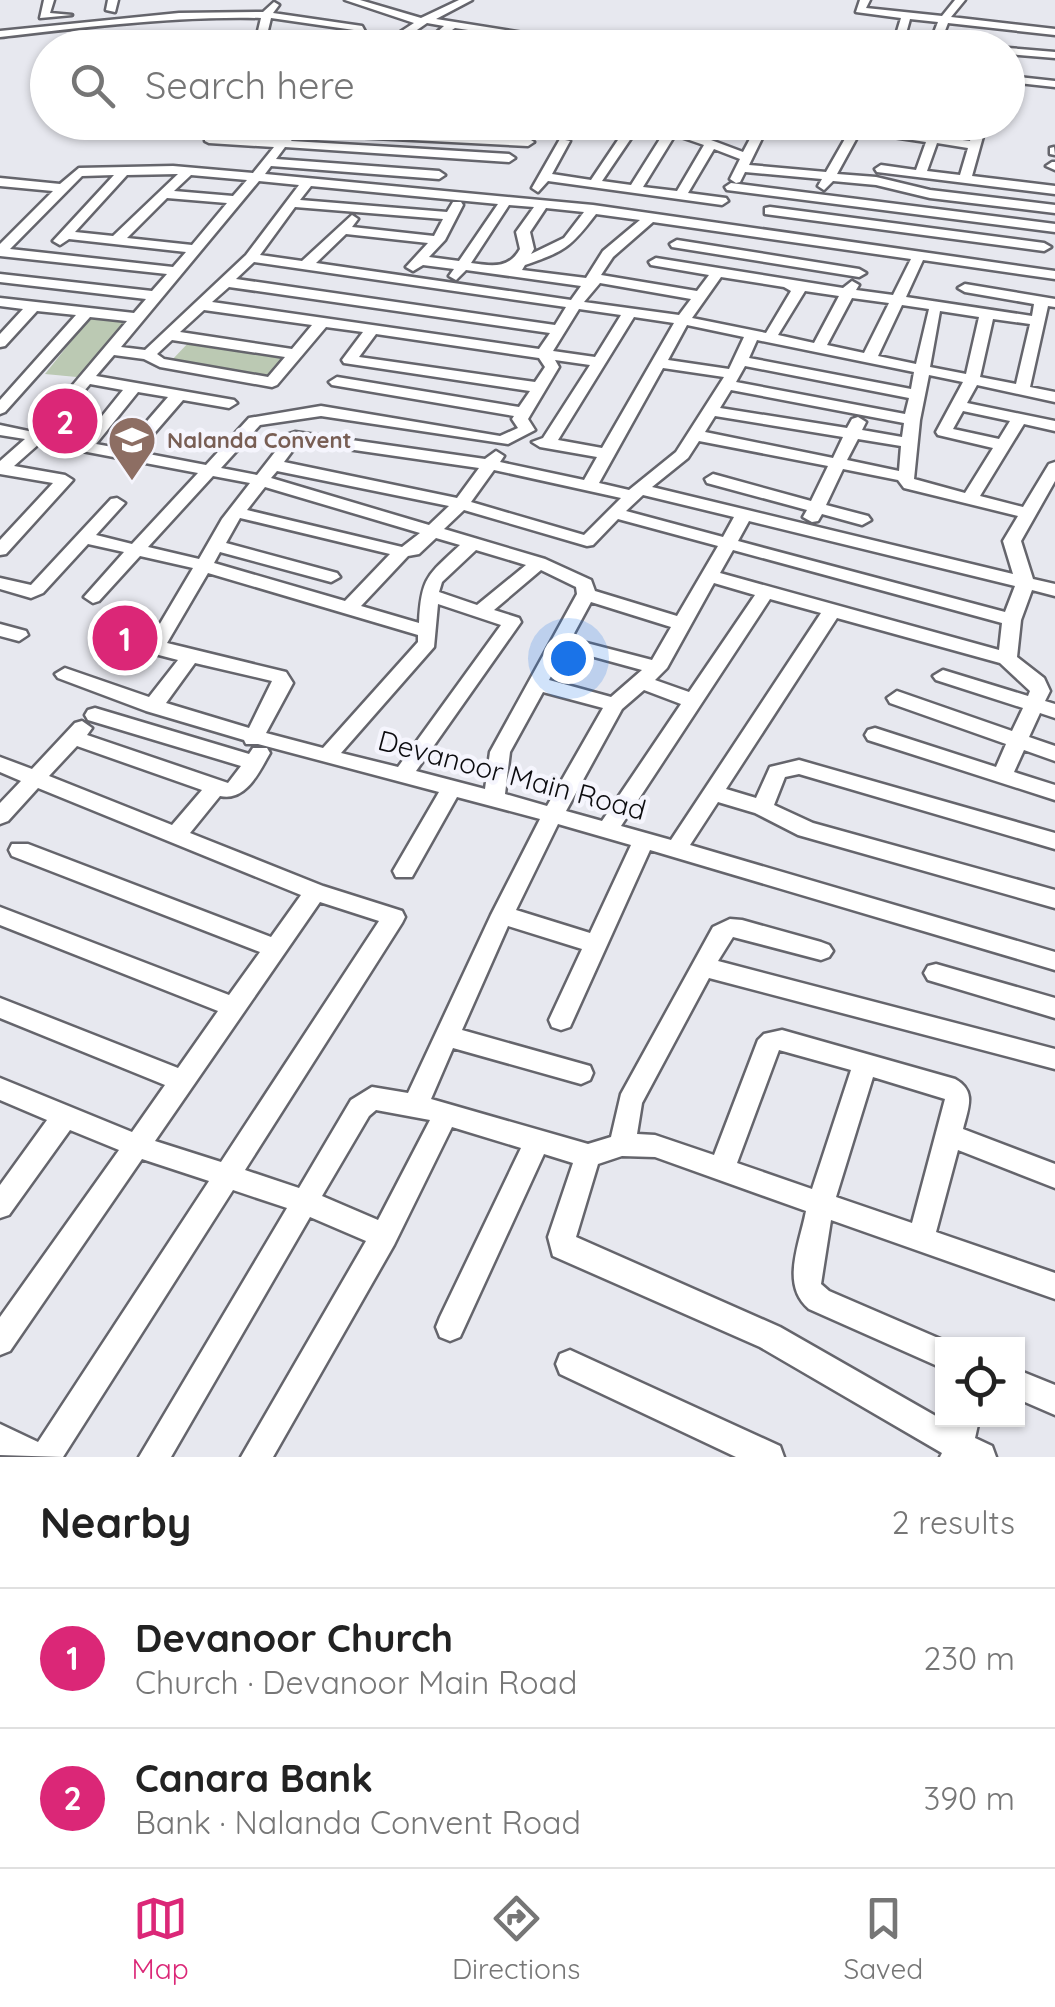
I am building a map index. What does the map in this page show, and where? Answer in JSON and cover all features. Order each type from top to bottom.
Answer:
[{"type":"street","points":[[44,16],[49,0]]},
{"type":"street","points":[[263,30],[268,13],[278,0]]},
{"type":"street","points":[[350,0],[465,30]]},
{"type":"street","points":[[410,30],[467,0]]},
{"type":"street","points":[[866,0],[860,10],[1055,32]]},
{"type":"street","points":[[940,30],[960,0]]},
{"type":"street","points":[[15,19],[112,5],[203,2]]},
{"type":"street","points":[[30,30],[218,5],[358,28]]},
{"type":"street","points":[[902,29],[906,16]]},
{"type":"street","points":[[334,30],[358,28]]},
{"type":"street","points":[[449,28],[454,30]]},
{"type":"street","points":[[0,34],[30,30]]},
{"type":"street","points":[[1025,43],[1055,44]]},
{"type":"street","points":[[1025,52],[1055,56]]},
{"type":"street","points":[[1025,67],[1055,70]]},
{"type":"street","points":[[1025,81],[1055,84]]},
{"type":"street","points":[[209,140],[509,158]]},
{"type":"street","points":[[0,468],[37,437],[286,140]]},
{"type":"street","points":[[477,140],[528,142]]},
{"type":"street","points":[[594,184],[624,140]]},
{"type":"street","points":[[635,190],[666,140]]},
{"type":"street","points":[[700,140],[744,162],[829,179],[920,174],[1055,190]]},
{"type":"street","points":[[634,284],[703,225],[722,202],[755,140]]},
{"type":"street","points":[[817,198],[850,140]]},
{"type":"street","points":[[878,175],[893,140]]},
{"type":"street","points":[[920,174],[930,140]]},
{"type":"street","points":[[936,140],[973,146]]},
{"type":"street","points":[[965,179],[975,140]]},
{"type":"street","points":[[533,251],[523,232],[544,177],[564,141]]},
{"type":"street","points":[[680,196],[711,144]]},
{"type":"street","points":[[616,152],[655,157]]},
{"type":"street","points":[[425,190],[456,155]]},
{"type":"street","points":[[268,162],[438,175]]},
{"type":"street","points":[[176,271],[0,252],[6,238],[79,172],[188,171],[425,190],[593,209],[1049,274],[1044,246],[1050,227],[731,187]]},
{"type":"street","points":[[116,241],[188,171]]},
{"type":"street","points":[[44,256],[122,173]]},
{"type":"street","points":[[878,175],[930,194],[1055,209]]},
{"type":"street","points":[[924,211],[937,176]]},
{"type":"street","points":[[544,177],[722,202]]},
{"type":"street","points":[[148,356],[251,258],[308,181]]},
{"type":"street","points":[[0,182],[64,188]]},
{"type":"street","points":[[760,233],[778,193]]},
{"type":"street","points":[[165,194],[236,200]]},
{"type":"street","points":[[402,280],[438,240],[462,194]]},
{"type":"street","points":[[416,336],[507,200]]},
{"type":"street","points":[[292,203],[451,216]]},
{"type":"street","points":[[304,266],[345,230],[358,208]]},
{"type":"street","points":[[517,268],[533,251],[569,240],[593,209]]},
{"type":"street","points":[[770,210],[1044,246]]},
{"type":"street","points":[[544,354],[608,254],[651,217]]},
{"type":"street","points":[[345,230],[438,240]]},
{"type":"street","points":[[65,236],[194,250]]},
{"type":"street","points":[[677,244],[859,273]]},
{"type":"street","points":[[818,348],[872,248]]},
{"type":"street","points":[[869,359],[919,255]]},
{"type":"street","points":[[251,258],[683,320],[1055,397]]},
{"type":"street","points":[[418,260],[496,270],[517,268],[700,296]]},
{"type":"street","points":[[656,262],[1038,320]]},
{"type":"street","points":[[589,486],[683,320],[717,272]]},
{"type":"street","points":[[0,278],[155,296]]},
{"type":"street","points":[[225,282],[560,330]]},
{"type":"street","points":[[272,465],[462,504],[587,541],[635,492],[677,460],[734,373],[799,290],[788,284]]},
{"type":"street","points":[[232,327],[270,288]]},
{"type":"street","points":[[965,288],[1049,302],[1038,320],[1022,390]]},
{"type":"street","points":[[0,302],[137,318]]},
{"type":"street","points":[[200,305],[232,327],[298,354]]},
{"type":"street","points":[[0,343],[34,306]]},
{"type":"street","points":[[0,410],[87,312]]},
{"type":"street","points":[[548,443],[630,312]]},
{"type":"street","points":[[934,312],[912,420],[906,477],[910,484],[1028,512]]},
{"type":"street","points":[[987,313],[972,380],[944,432],[1003,445]]},
{"type":"street","points":[[168,335],[322,322],[600,362]]},
{"type":"street","points":[[110,350],[148,356],[160,363],[272,382],[322,322]]},
{"type":"street","points":[[305,438],[372,330]]},
{"type":"street","points":[[236,512],[402,552],[414,550],[462,504],[509,439],[528,430],[520,419],[552,367],[544,354]]},
{"type":"street","points":[[350,360],[542,388]]},
{"type":"street","points":[[659,363],[917,394]]},
{"type":"street","points":[[734,373],[811,401],[912,420]]},
{"type":"street","points":[[86,379],[229,403]]},
{"type":"street","points":[[337,382],[525,412]]},
{"type":"street","points":[[85,447],[133,388]]},
{"type":"street","points":[[126,455],[178,396]]},
{"type":"street","points":[[802,423],[811,401]]},
{"type":"street","points":[[959,406],[1055,426]]},
{"type":"street","points":[[806,530],[855,432],[861,410]]},
{"type":"street","points":[[93,597],[254,421],[320,411],[607,454]]},
{"type":"street","points":[[711,411],[910,443]]},
{"type":"street","points":[[970,499],[1018,418]]},
{"type":"street","points":[[0,430],[259,480],[518,555],[577,578],[585,584],[586,594],[500,752],[494,799]]},
{"type":"street","points":[[695,435],[906,477]]},
{"type":"street","points":[[73,738],[232,791],[254,764],[283,683],[279,676],[162,650],[157,644],[236,512],[295,437],[492,465],[635,492],[1055,590]]},
{"type":"street","points":[[0,468],[65,480],[0,550]]},
{"type":"street","points":[[1006,659],[1012,620],[1025,583],[1012,541],[1053,476]]},
{"type":"street","points":[[713,479],[862,520]]},
{"type":"street","points":[[0,582],[30,592],[37,589],[117,503]]},
{"type":"street","points":[[614,513],[1012,620]]},
{"type":"street","points":[[415,1105],[552,816],[615,705],[650,676],[744,516]]},
{"type":"street","points":[[518,555],[559,532]]},
{"type":"street","points":[[85,538],[202,565],[428,632]]},
{"type":"street","points":[[326,757],[428,643],[429,594],[434,580],[474,542]]},
{"type":"street","points":[[214,545],[331,577]]},
{"type":"street","points":[[349,608],[402,552]]},
{"type":"street","points":[[482,610],[539,562]]},
{"type":"street","points":[[709,576],[1006,659],[1040,687],[1045,708]]},
{"type":"street","points":[[606,831],[765,592]]},
{"type":"street","points":[[402,776],[512,622],[429,594]]},
{"type":"street","points":[[586,594],[682,624]]},
{"type":"street","points":[[675,851],[832,611]]},
{"type":"street","points":[[560,642],[650,676],[694,701]]},
{"type":"street","points":[[153,706],[191,655]]},
{"type":"street","name":"Devanoor Main Road","points":[[65,674],[260,741],[494,799],[892,910],[1055,961]]},
{"type":"street","points":[[942,676],[1045,708]]},
{"type":"street","points":[[538,684],[615,705]]},
{"type":"street","points":[[0,816],[114,694]]},
{"type":"street","points":[[897,698],[1055,754]]},
{"type":"street","points":[[1002,776],[1018,743],[1045,708]]},
{"type":"street","points":[[94,714],[254,764]]},
{"type":"street","points":[[875,735],[1055,794]]},
{"type":"street","points":[[0,764],[315,892],[394,917],[42,1457],[0,1439]]},
{"type":"street","points":[[762,808],[777,772],[799,768],[1055,841]]},
{"type":"street","points":[[177,834],[217,786]]},
{"type":"street","points":[[404,871],[452,788]]},
{"type":"street","points":[[713,793],[762,808],[806,829],[1055,899]]},
{"type":"street","points":[[561,1020],[642,842]]},
{"type":"street","points":[[20,850],[275,948]]},
{"type":"street","points":[[0,1340],[315,892]]},
{"type":"street","points":[[502,915],[596,944]]},
{"type":"street","points":[[0,916],[233,1007]]},
{"type":"street","points":[[622,1145],[630,1102],[721,933],[730,928],[820,952]]},
{"type":"street","points":[[704,967],[1055,1059]]},
{"type":"street","points":[[936,973],[1055,1008]]},
{"type":"street","points":[[0,1008],[181,1080]]},
{"type":"street","points":[[447,1036],[581,1073]]},
{"type":"street","points":[[722,1169],[767,1047],[773,1041],[782,1040],[957,1093],[921,1239]]},
{"type":"street","points":[[865,1064],[822,1204],[806,1280],[808,1291],[818,1300],[935,1351]]},
{"type":"street","points":[[0,1089],[134,1145],[306,1202],[384,1236]]},
{"type":"street","points":[[154,1457],[360,1108],[372,1098],[415,1105],[588,1156],[622,1145],[654,1146],[1055,1286]]},
{"type":"street","points":[[256,1457],[384,1236],[446,1114]]},
{"type":"street","points":[[0,1206],[65,1116]]},
{"type":"street","points":[[948,1136],[1055,1176]]},
{"type":"street","points":[[450,1327],[537,1141]]},
{"type":"street","points":[[588,1156],[562,1237],[563,1246],[770,1337],[965,1445]]},
{"type":"street","points":[[570,1364],[769,1457]]},
{"type":"street","points":[[1025,1388],[1055,1400]]},
{"type":"green space","points":[[92,315],[132,318],[87,378],[45,374]]},
{"type":"green space","points":[[191,340],[289,355],[269,377],[171,361]]},
{"type":"building","points":[[124,621],[150,633],[136,647],[95,647]]},
{"type":"place","name":"Canara Bank","points":[[65,421]]},
{"type":"place","name":"Nalanda Convent","points":[[132,482]]},
{"type":"place","name":"Devanoor Church","points":[[125,638]]}]
